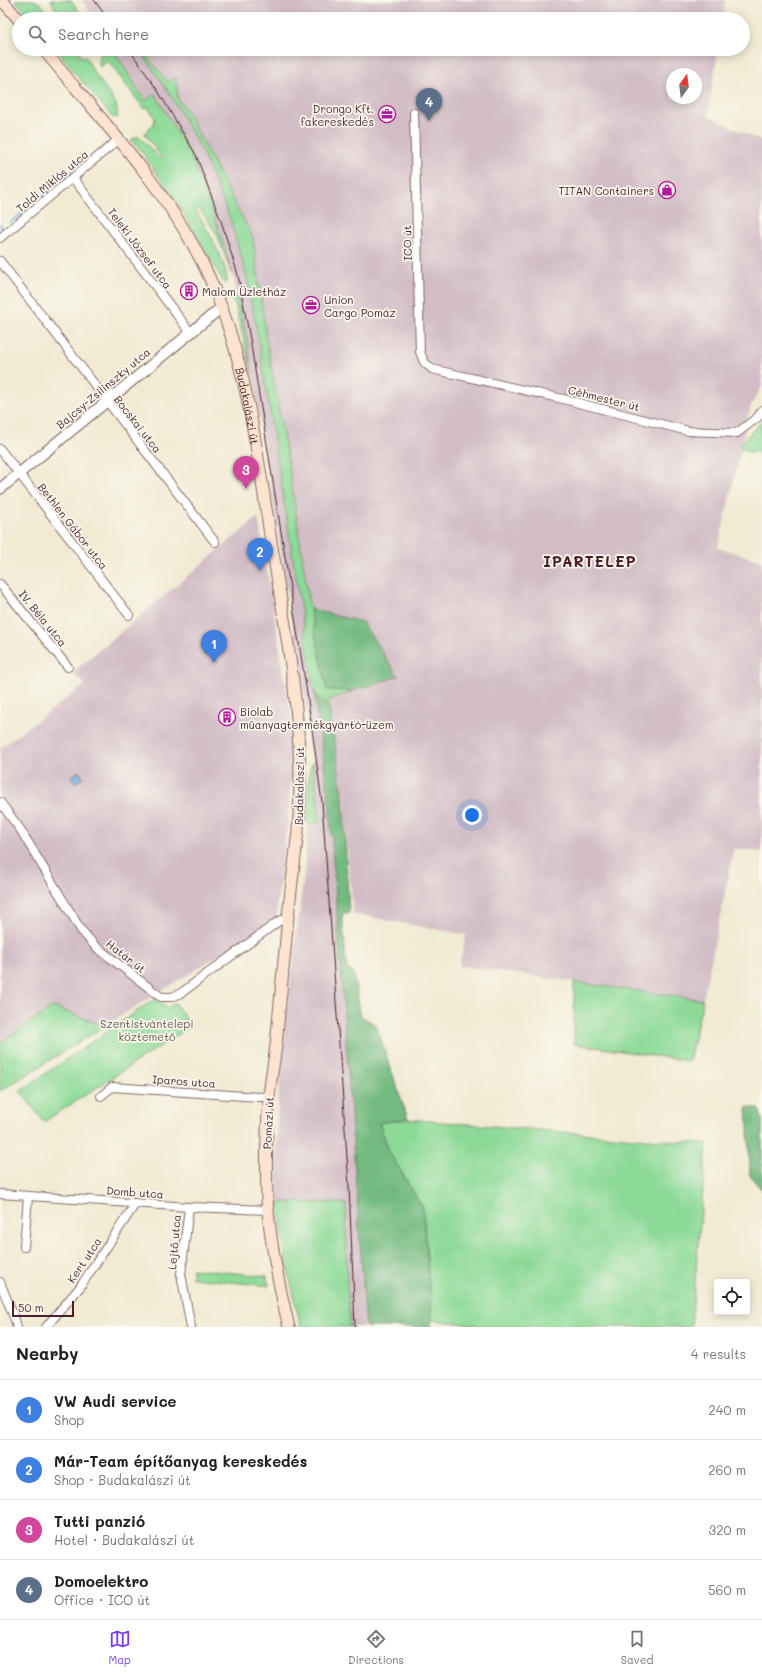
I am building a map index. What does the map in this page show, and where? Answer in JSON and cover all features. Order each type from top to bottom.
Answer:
[{"type":"main road","points":[[2,0],[12,12]]},
{"type":"main road","name":"Budakalászi út","points":[[49,56],[169,205],[201,261],[222,307],[240,363],[250,410],[283,611],[297,713],[301,788],[298,834],[288,918]]},
{"type":"main road","name":"Pomázi út","points":[[288,918],[276,1047],[269,1096],[266,1156],[268,1210],[279,1288],[289,1327]]},
{"type":"street","name":"ICO út","points":[[414,113],[420,352],[424,362],[432,369]]},
{"type":"street","name":"Toldi Miklós utca","points":[[1,236],[118,140]]},
{"type":"street","name":"Teleki József utca","points":[[73,178],[190,332]]},
{"type":"street","name":"Bocskai utca","points":[[0,262],[215,542]]},
{"type":"street","name":"Bajcsy-Zsilinszky utca","points":[[0,489],[222,307]]},
{"type":"street","name":"Céhmester út","points":[[432,369],[563,399],[688,431],[737,433],[758,417],[762,410]]},
{"type":"street","name":"Bethlen Gábor utca","points":[[0,449],[129,615]]},
{"type":"street","name":"IV. Béla utca","points":[[0,584],[68,667]]},
{"type":"street","name":"Határ út","points":[[0,802],[20,829],[81,930],[95,946],[161,997],[172,997],[181,992],[279,921],[288,918]]},
{"type":"street","name":"Iparos utca","points":[[101,1096],[112,1087],[259,1097],[269,1096]]},
{"type":"street","name":"Domb utca","points":[[0,1194],[188,1207],[268,1210]]},
{"type":"street","points":[[24,1247],[28,1196]]},
{"type":"street","name":"Kert utca","points":[[46,1327],[80,1287],[136,1203]]},
{"type":"street","name":"Lejtő utca","points":[[188,1207],[181,1274],[191,1327]]},
{"type":"street","points":[[0,1282],[17,1327]]},
{"type":"shaded area","points":[[82,0],[725,0],[724,12],[90,12]]},
{"type":"shaded area","points":[[117,56],[144,56],[171,96],[202,151],[229,216],[246,273],[285,503],[314,691],[329,801],[366,1327],[350,1327],[347,1281],[346,1203],[278,1202],[276,1154],[280,1064],[305,866],[307,824],[320,822],[304,694],[247,339],[233,276],[217,224],[155,94],[146,101]]},
{"type":"shaded area","points":[[147,56],[717,56],[708,116],[762,141],[762,387],[751,405],[718,548],[762,561],[762,852],[734,848],[703,1000],[459,966],[466,935],[353,914],[343,799],[329,700],[398,676],[362,622],[310,609],[288,461],[266,337],[253,238],[185,108],[178,100],[176,77],[168,82]]},
{"type":"shaded area","points":[[258,517],[294,734],[288,818],[277,903],[277,919],[105,1026],[53,1007],[0,1043],[0,808],[6,804],[0,796],[0,748],[85,685],[73,672]]},
{"type":"green space","points":[[15,0],[32,0],[38,2],[46,12],[26,12]]},
{"type":"green space","points":[[51,0],[71,0],[79,12],[57,12]]},
{"type":"green space","points":[[62,56],[86,57],[94,72],[116,104],[118,117],[113,118]]},
{"type":"green space","points":[[99,56],[117,56],[145,101],[155,94],[192,157],[217,224],[233,276],[216,233],[199,208],[196,210],[221,259],[227,278],[226,284],[175,200],[139,148],[131,141],[139,136],[160,159],[162,158],[145,134],[146,131],[153,126],[155,118],[148,107],[144,109],[108,61],[100,67],[98,58]]},
{"type":"green space","points":[[144,56],[147,56],[168,82],[176,77],[178,100],[185,108],[253,238],[266,337],[288,461],[310,609],[327,689],[353,691],[329,700],[328,708],[320,701],[314,691],[258,338],[246,273],[229,216],[202,151],[171,96]]},
{"type":"green space","points":[[237,296],[247,339],[252,374],[235,304],[229,298]]},
{"type":"green space","points":[[762,421],[762,452],[749,452],[741,449],[742,442]]},
{"type":"green space","points":[[310,609],[362,622],[398,676],[353,691],[327,690]]},
{"type":"green space","points":[[314,691],[320,701],[322,699],[326,704],[325,707],[328,708],[329,706],[343,799],[349,913],[342,913],[347,970],[353,971],[361,1016],[376,1025],[408,1119],[379,1123],[390,1153],[423,1208],[432,1320],[430,1327],[366,1327],[329,801]]},
{"type":"green space","points":[[313,762],[320,823],[307,824],[309,772]]},
{"type":"green space","points":[[574,982],[703,1000],[689,1061],[574,1044]]},
{"type":"green space","name":"Szentistvántelepi köztemető","points":[[156,998],[167,1008],[175,1003],[191,1026],[44,1122],[20,1091]]},
{"type":"green space","points":[[53,1007],[105,1026],[0,1091],[0,1043]]},
{"type":"green space","points":[[747,1107],[759,1108],[762,1119],[762,1190],[750,1176]]},
{"type":"green space","points":[[408,1119],[707,1144],[691,1327],[490,1327],[432,1320],[423,1208],[390,1153],[379,1122]]},
{"type":"green space","points":[[278,1202],[346,1203],[347,1281],[350,1327],[301,1327],[287,1267]]},
{"type":"green space","points":[[192,1269],[267,1276],[269,1286],[192,1278]]},
{"type":"water","points":[[79,771],[83,778],[75,783],[71,777]]},
{"type":"waterway","points":[[10,223],[87,161]]},
{"type":"waterway","points":[[0,225],[3,229]]},
{"type":"tram line","points":[[94,0],[103,12]]},
{"type":"tram line","points":[[134,56],[158,91],[196,155],[221,221],[238,275],[250,339],[307,693],[322,802],[349,1186],[355,1327]]},
{"type":"place","name":"Drongo Kft. fakereskedés","points":[[387,114]]},
{"type":"place","name":"Domoelektro","points":[[429,121]]},
{"type":"place","name":"TITAN Containers","points":[[667,190]]},
{"type":"place","name":"Malom Üzletház","points":[[189,291]]},
{"type":"place","name":"Union Cargo Pomáz","points":[[311,305]]},
{"type":"place","name":"Tutti panzió","points":[[246,489]]},
{"type":"place","name":"Már-Team építőanyag kereskedés","points":[[260,571]]},
{"type":"place","name":"VW Audi service","points":[[214,663]]},
{"type":"place","name":"Biolab műanyagtermékgyártó-üzem","points":[[227,717]]},
{"type":"district","name":"IPARTELEP","points":[[590,561]]}]
